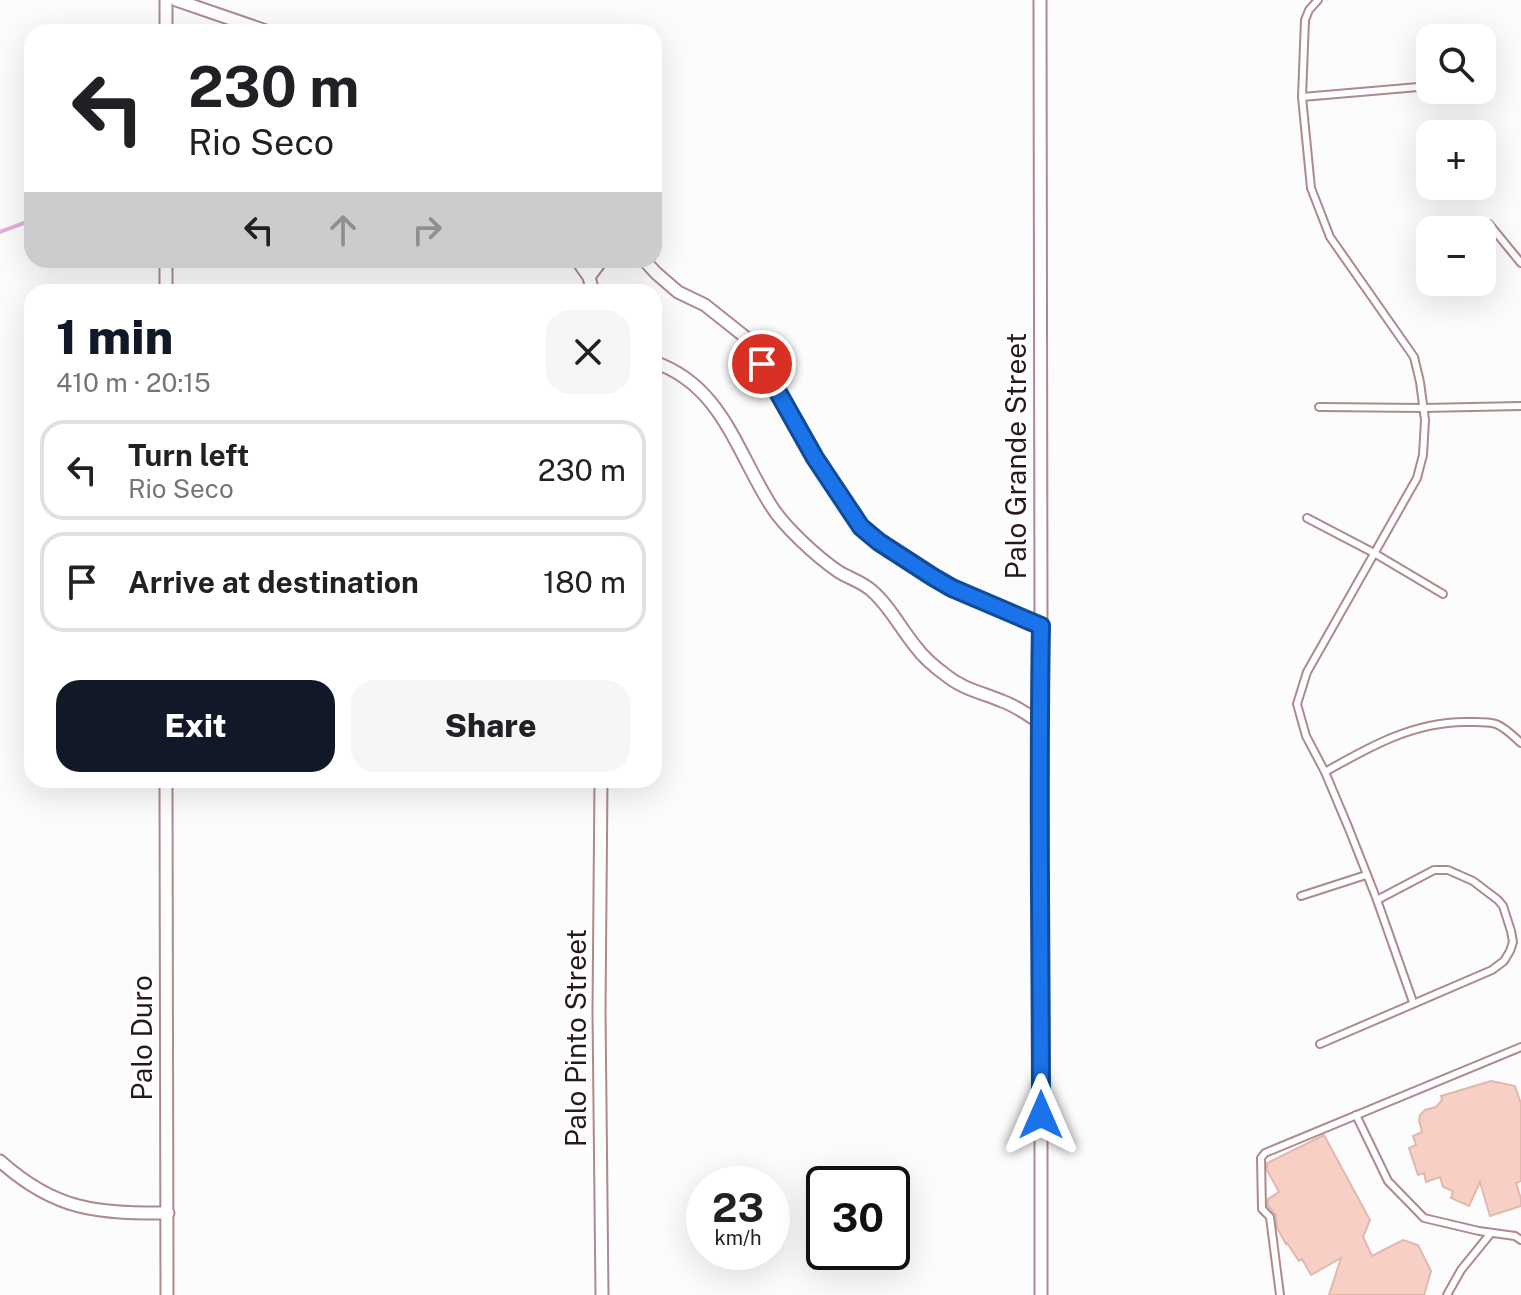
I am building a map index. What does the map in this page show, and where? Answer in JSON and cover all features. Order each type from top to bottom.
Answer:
[{"type":"street","points":[[166,0],[166,24]]},
{"type":"street","points":[[176,0],[246,24]]},
{"type":"street","name":"Palo Grande Street","points":[[1040,0],[1041,1295]]},
{"type":"street","points":[[583,268],[591,284]]},
{"type":"street","points":[[589,277],[596,268]]},
{"type":"street","points":[[651,268],[678,292],[705,305],[749,340],[815,458],[861,527],[879,542],[952,588],[1041,626]]},
{"type":"street","points":[[662,366],[690,380],[719,412],[784,524],[837,571],[870,589],[918,651],[948,678],[1016,707],[1039,722]]},
{"type":"street","name":"Palo Duro","points":[[166,788],[167,1295]]},
{"type":"street","name":"Palo Pinto Street","points":[[601,788],[599,1011],[602,1295]]},
{"type":"street","points":[[0,1161],[30,1185],[63,1202],[119,1213],[168,1213]]},
{"type":"lane","points":[[1318,0],[1305,20],[1302,97],[1311,188],[1330,237],[1414,357],[1425,420],[1423,455],[1417,478],[1307,672],[1297,704],[1306,736],[1325,772],[1377,900],[1413,1002]]},
{"type":"lane","points":[[1302,97],[1416,87]]},
{"type":"lane","points":[[1496,233],[1521,263]]},
{"type":"lane","points":[[1319,407],[1521,406]]},
{"type":"lane","points":[[1307,518],[1443,594]]},
{"type":"lane","points":[[1325,772],[1374,745],[1430,724],[1494,724],[1507,730],[1521,743]]},
{"type":"lane","points":[[1320,1044],[1492,970],[1504,961],[1513,942],[1503,906],[1498,900],[1473,881],[1448,870],[1434,870],[1377,900]]},
{"type":"lane","points":[[1301,896],[1366,875]]},
{"type":"lane","points":[[1280,1295],[1270,1217],[1262,1209],[1261,1158],[1265,1153],[1521,1047]]},
{"type":"lane","points":[[1356,1115],[1388,1181],[1424,1218],[1519,1236]]},
{"type":"lane","points":[[1447,1295],[1461,1270],[1491,1233]]},
{"type":"building","points":[[1491,1081],[1515,1086],[1521,1104],[1521,1181],[1516,1183],[1521,1206],[1490,1216],[1480,1182],[1469,1206],[1451,1198],[1453,1191],[1443,1187],[1440,1177],[1426,1182],[1424,1173],[1418,1175],[1409,1148],[1416,1145],[1413,1136],[1422,1132],[1420,1115],[1436,1107],[1442,1100],[1441,1096]]},
{"type":"building","points":[[1324,1135],[1370,1220],[1363,1237],[1372,1256],[1403,1240],[1418,1245],[1431,1271],[1424,1295],[1329,1295],[1341,1258],[1311,1275],[1302,1259],[1299,1261],[1286,1244],[1277,1228],[1276,1215],[1268,1206],[1268,1199],[1279,1192],[1267,1170],[1267,1163]]},
{"type":"waterway","points":[[0,232],[24,223]]},
{"type":"route","points":[[762,364],[815,458],[861,527],[879,542],[952,588],[1041,626],[1038,753],[1041,1115]]}]
